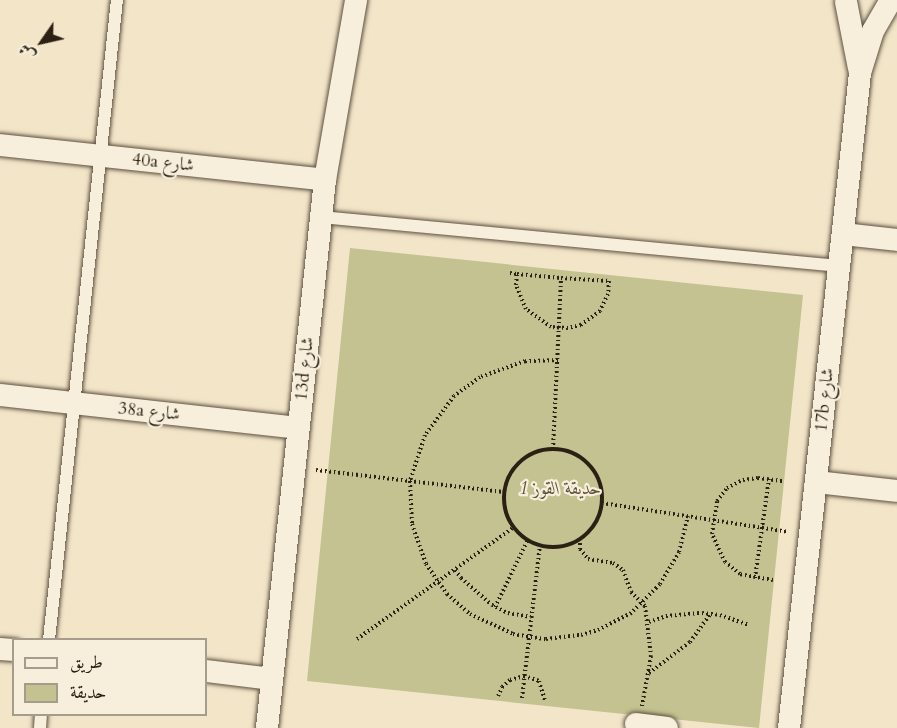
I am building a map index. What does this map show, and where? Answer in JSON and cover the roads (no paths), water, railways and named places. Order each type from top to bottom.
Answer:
[{"type":"street","points":[[845,1],[867,9],[892,3]]},
{"type":"street","name":"17b شارع","points":[[845,1],[860,72]]},
{"type":"street","name":"17b شارع","points":[[789,728],[860,72],[873,31],[892,3]]},
{"type":"street","name":"13d شارع","points":[[267,728],[325,180],[354,4]]},
{"type":"street","name":"40a شارع","points":[[0,145],[325,180]]},
{"type":"street","points":[[843,234],[897,240]]},
{"type":"street","name":"38a شارع","points":[[0,395],[298,428]]},
{"type":"street","points":[[816,482],[897,491]]},
{"type":"street","points":[[207,671],[272,679]]},
{"type":"street","points":[[638,718],[667,728]]},
{"type":"lane","points":[[49,638],[117,0]]},
{"type":"lane","points":[[321,217],[839,266]]},
{"type":"park label","name":"حديقة القوز 1","points":[[560,489]]}]
